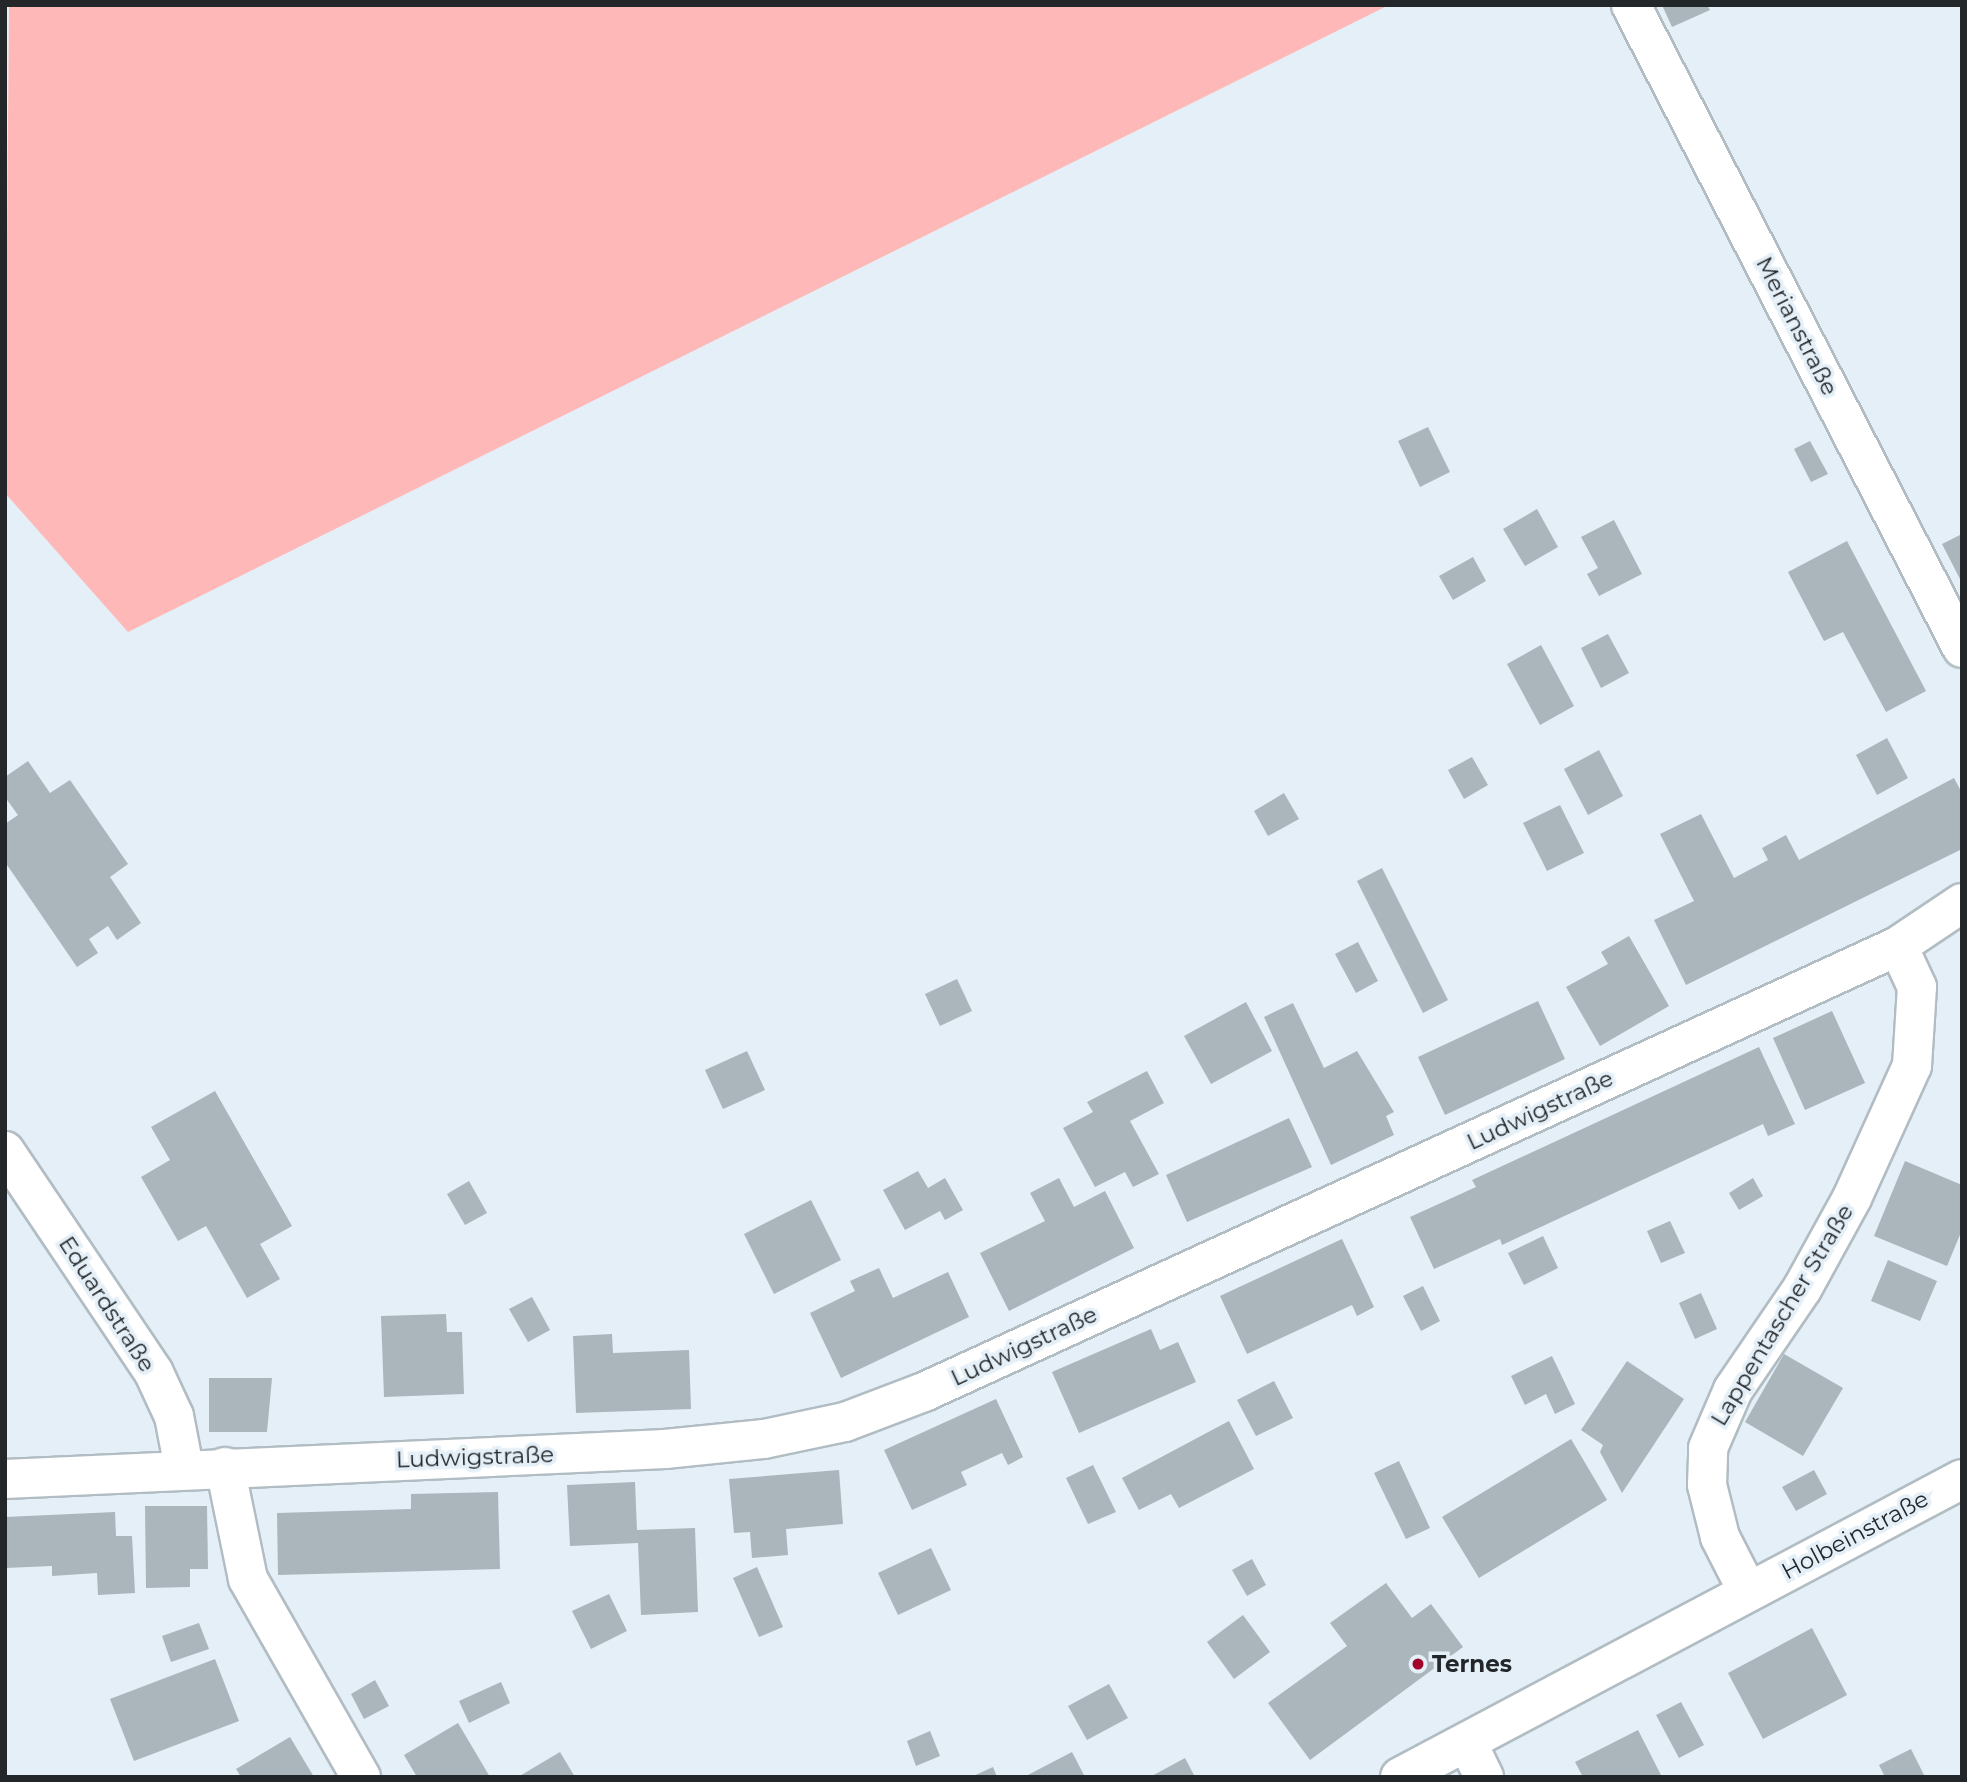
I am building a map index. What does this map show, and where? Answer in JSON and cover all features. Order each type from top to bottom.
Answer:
[{"type":"street","name":"Merianstraße","points":[[1632,5],[1962,648]]},
{"type":"street","name":"Ludwigstraße","points":[[5,1479],[184,1468],[665,1449],[764,1439],[845,1422],[936,1386],[1898,946],[1962,903]]},
{"type":"street","name":"Lappentascher Straße","points":[[1748,1592],[1720,1537],[1707,1485],[1708,1448],[1733,1390],[1801,1289],[1852,1198],[1912,1066],[1917,987],[1898,946]]},
{"type":"street","name":"Eduardstraße","points":[[5,1151],[153,1373],[174,1416],[184,1468]]},
{"type":"street","points":[[225,1467],[248,1579],[361,1777]]},
{"type":"street","name":"Holbeinstraße","points":[[1748,1592],[1962,1479]]},
{"type":"street","points":[[1400,1777],[1748,1592]]},
{"type":"street","points":[[1467,1742],[1485,1777]]},
{"type":"shaded area","points":[[9,5],[1389,5],[128,632],[5,493]]},
{"type":"building","points":[[1662,5],[1707,5],[1710,10],[1672,27]]},
{"type":"building","points":[[1428,427],[1450,472],[1420,487],[1398,441]]},
{"type":"building","points":[[1810,441],[1828,474],[1811,482],[1794,449]]},
{"type":"building","points":[[1537,509],[1558,547],[1525,566],[1503,529]]},
{"type":"building","points":[[1614,520],[1642,574],[1599,596],[1587,574],[1598,568],[1581,537]]},
{"type":"building","points":[[1962,534],[1962,578],[1960,579],[1942,544]]},
{"type":"building","points":[[1847,541],[1926,691],[1886,712],[1843,632],[1824,641],[1788,572]]},
{"type":"building","points":[[1473,557],[1486,581],[1453,600],[1439,576]]},
{"type":"building","points":[[1608,634],[1629,673],[1601,688],[1581,648]]},
{"type":"building","points":[[1541,645],[1574,706],[1540,725],[1507,664]]},
{"type":"building","points":[[1887,738],[1908,778],[1877,795],[1856,755]]},
{"type":"building","points":[[1599,750],[1623,796],[1588,815],[1564,769]]},
{"type":"building","points":[[1472,757],[1488,785],[1464,799],[1448,770]]},
{"type":"building","points":[[28,761],[50,793],[70,780],[128,864],[110,877],[141,923],[117,940],[108,926],[89,939],[98,953],[77,967],[5,862],[5,824],[18,815],[5,797],[5,777]]},
{"type":"building","points":[[1954,778],[1962,793],[1962,849],[1686,985],[1654,920],[1694,901],[1660,834],[1701,814],[1734,878],[1768,860],[1762,848],[1786,835],[1799,860]]},
{"type":"building","points":[[1284,793],[1299,819],[1268,836],[1254,811]]},
{"type":"building","points":[[1560,805],[1584,853],[1547,871],[1523,823]]},
{"type":"building","points":[[1382,868],[1448,1000],[1423,1013],[1357,881]]},
{"type":"building","points":[[1629,936],[1669,1006],[1600,1046],[1566,987],[1608,964],[1601,952]]},
{"type":"building","points":[[1358,942],[1378,981],[1356,993],[1335,954]]},
{"type":"building","points":[[957,979],[972,1011],[940,1026],[925,994]]},
{"type":"building","points":[[1538,1001],[1565,1059],[1445,1115],[1418,1057]]},
{"type":"building","points":[[1246,1002],[1272,1051],[1211,1084],[1184,1036]]},
{"type":"building","points":[[1293,1003],[1324,1068],[1357,1051],[1394,1112],[1386,1116],[1394,1135],[1331,1165],[1264,1017]]},
{"type":"building","points":[[1832,1011],[1865,1083],[1805,1110],[1773,1038]]},
{"type":"building","points":[[1759,1047],[1795,1124],[1768,1136],[1763,1124],[1502,1245],[1500,1239],[1434,1269],[1410,1217],[1476,1187],[1472,1180]]},
{"type":"building","points":[[747,1051],[765,1090],[723,1109],[705,1070]]},
{"type":"building","points":[[1147,1071],[1164,1103],[1130,1121],[1159,1174],[1133,1187],[1125,1172],[1095,1187],[1063,1128],[1093,1112],[1087,1102]]},
{"type":"building","points":[[215,1091],[292,1226],[260,1244],[280,1279],[247,1298],[206,1226],[178,1241],[141,1177],[170,1160],[151,1127]]},
{"type":"building","points":[[1289,1118],[1312,1167],[1187,1222],[1166,1175]]},
{"type":"building","points":[[1905,1161],[1962,1185],[1962,1230],[1947,1266],[1874,1236]]},
{"type":"building","points":[[918,1171],[928,1188],[945,1178],[963,1210],[945,1220],[940,1211],[905,1230],[883,1190]]},
{"type":"building","points":[[1059,1178],[1074,1207],[1105,1191],[1134,1248],[1009,1311],[980,1253],[1045,1221],[1030,1193]]},
{"type":"building","points":[[1753,1178],[1763,1196],[1739,1210],[1729,1193]]},
{"type":"building","points":[[469,1181],[487,1213],[465,1225],[447,1194]]},
{"type":"building","points":[[811,1200],[841,1260],[774,1294],[744,1234]]},
{"type":"building","points":[[1670,1221],[1685,1253],[1661,1263],[1647,1231]]},
{"type":"building","points":[[1543,1236],[1558,1268],[1524,1285],[1508,1253]]},
{"type":"building","points":[[1342,1239],[1374,1307],[1357,1316],[1352,1305],[1247,1354],[1220,1296]]},
{"type":"building","points":[[1888,1260],[1937,1281],[1920,1321],[1871,1301]]},
{"type":"building","points":[[879,1268],[893,1298],[948,1272],[969,1317],[841,1378],[810,1313],[855,1291],[850,1281]]},
{"type":"building","points":[[1423,1286],[1440,1321],[1421,1331],[1403,1296]]},
{"type":"building","points":[[1701,1293],[1717,1329],[1695,1339],[1679,1303]]},
{"type":"building","points":[[532,1297],[550,1330],[528,1342],[509,1309]]},
{"type":"building","points":[[446,1314],[447,1332],[462,1332],[464,1394],[384,1397],[381,1316]]},
{"type":"building","points":[[1151,1329],[1160,1350],[1178,1342],[1196,1382],[1079,1433],[1052,1372]]},
{"type":"building","points":[[612,1334],[613,1353],[689,1350],[691,1409],[576,1413],[573,1336]]},
{"type":"building","points":[[1784,1354],[1843,1388],[1803,1456],[1745,1422]]},
{"type":"building","points":[[1552,1356],[1575,1404],[1555,1414],[1546,1394],[1525,1405],[1511,1376]]},
{"type":"building","points":[[1627,1361],[1684,1399],[1622,1493],[1600,1452],[1603,1445],[1581,1430]]},
{"type":"building","points":[[209,1378],[272,1378],[267,1432],[209,1432]]},
{"type":"building","points":[[1274,1381],[1293,1418],[1256,1436],[1237,1400]]},
{"type":"building","points":[[996,1399],[1023,1457],[1008,1465],[1002,1453],[961,1472],[967,1485],[912,1510],[884,1450]]},
{"type":"building","points":[[1229,1421],[1254,1469],[1179,1508],[1171,1494],[1139,1510],[1122,1478]]},
{"type":"building","points":[[1571,1439],[1607,1500],[1479,1578],[1442,1517]]},
{"type":"building","points":[[1399,1461],[1430,1528],[1406,1539],[1374,1473]]},
{"type":"building","points":[[1093,1465],[1116,1512],[1088,1524],[1066,1478]]},
{"type":"building","points":[[839,1470],[843,1524],[786,1529],[788,1555],[752,1558],[750,1532],[734,1533],[729,1479]]},
{"type":"building","points":[[1814,1470],[1827,1494],[1796,1511],[1782,1487]]},
{"type":"building","points":[[635,1482],[637,1530],[695,1528],[698,1612],[641,1615],[638,1543],[570,1546],[567,1485]]},
{"type":"building","points":[[498,1492],[500,1569],[278,1575],[277,1513],[411,1509],[411,1494]]},
{"type":"building","points":[[145,1506],[207,1506],[208,1569],[190,1569],[190,1587],[146,1588]]},
{"type":"building","points":[[115,1512],[116,1536],[132,1536],[135,1593],[98,1595],[97,1573],[52,1576],[52,1566],[5,1568],[5,1517]]},
{"type":"building","points":[[931,1548],[951,1590],[898,1615],[878,1573]]},
{"type":"building","points":[[1252,1559],[1266,1585],[1247,1596],[1232,1570]]},
{"type":"building","points":[[757,1567],[783,1627],[759,1637],[733,1578]]},
{"type":"building","points":[[1386,1583],[1412,1618],[1431,1604],[1463,1647],[1310,1760],[1268,1703],[1347,1646],[1330,1623]]},
{"type":"building","points":[[609,1594],[627,1631],[591,1649],[572,1611]]},
{"type":"building","points":[[1243,1615],[1270,1652],[1234,1679],[1207,1642]]},
{"type":"building","points":[[199,1623],[209,1649],[171,1662],[162,1636]]},
{"type":"building","points":[[1812,1628],[1847,1695],[1763,1739],[1728,1673]]},
{"type":"building","points":[[215,1659],[239,1721],[134,1761],[110,1699]]},
{"type":"building","points":[[375,1680],[389,1706],[364,1719],[351,1694]]},
{"type":"building","points":[[501,1682],[510,1703],[469,1723],[459,1701]]},
{"type":"building","points":[[1109,1684],[1128,1718],[1087,1740],[1068,1706]]},
{"type":"building","points":[[1681,1702],[1704,1745],[1679,1758],[1656,1715]]},
{"type":"building","points":[[458,1723],[490,1777],[417,1777],[404,1755]]},
{"type":"building","points":[[1638,1730],[1662,1777],[1583,1777],[1575,1762]]},
{"type":"building","points":[[930,1731],[940,1756],[916,1766],[907,1741]]},
{"type":"building","points":[[290,1737],[314,1777],[241,1777],[236,1769]]},
{"type":"building","points":[[1911,1749],[1925,1777],[1885,1777],[1879,1765]]},
{"type":"building","points":[[560,1752],[575,1777],[518,1777]]},
{"type":"building","points":[[1072,1752],[1085,1777],[1024,1777]]},
{"type":"building","points":[[1185,1758],[1195,1777],[1150,1777]]},
{"type":"building","points":[[993,1767],[997,1777],[971,1777]]},
{"type":"place","name":"Ternes","points":[[1418,1664]]}]
